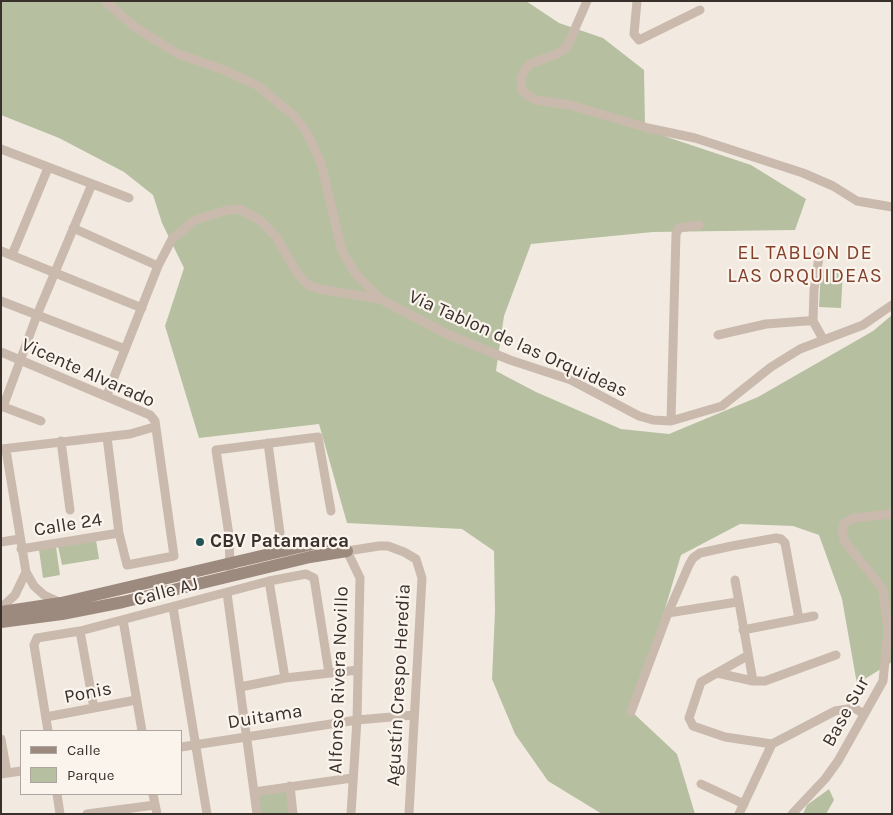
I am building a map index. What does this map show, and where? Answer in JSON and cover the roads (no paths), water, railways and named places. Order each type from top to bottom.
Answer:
[{"type":"street","name":"Via Tablon de las Orquideas","points":[[105,1],[135,27],[178,54],[224,70],[258,86],[293,115],[306,131],[321,163],[342,251],[355,273],[380,299],[447,334],[510,360],[571,380],[639,416],[654,420],[671,421],[722,406],[771,367],[800,349],[863,325],[892,305]]},
{"type":"street","points":[[587,1],[567,47],[557,54],[530,64],[524,71],[521,78],[522,90],[527,95],[536,100],[570,105],[648,128],[696,138],[803,173],[833,186],[857,201],[892,207]]},
{"type":"street","points":[[637,1],[634,34],[639,40],[700,10]]},
{"type":"street","points":[[2,152],[129,198]]},
{"type":"street","points":[[12,255],[48,168]]},
{"type":"street","points":[[42,421],[2,407],[37,315],[92,184]]},
{"type":"street","points":[[107,395],[158,266],[172,239],[195,220],[227,210],[240,209],[261,220],[277,238],[297,273],[308,284],[320,289],[380,299]]},
{"type":"street","points":[[671,421],[676,234],[679,228],[699,225]]},
{"type":"street","points":[[73,228],[158,266]]},
{"type":"street","points":[[1,251],[55,271],[142,308]]},
{"type":"street","points":[[819,257],[814,290],[813,322],[823,339]]},
{"type":"street","points":[[1,301],[125,348]]},
{"type":"street","points":[[718,335],[766,324],[813,322]]},
{"type":"street","name":"Vicente Alvarado","points":[[1,352],[150,414],[155,421],[154,428]]},
{"type":"street","points":[[61,608],[34,586],[26,572],[4,450],[61,441],[107,437],[154,428],[174,556],[127,565],[119,533],[107,437]]},
{"type":"street","points":[[230,570],[229,535],[216,450],[318,437],[331,511]]},
{"type":"street","points":[[61,441],[70,510]]},
{"type":"street","points":[[268,443],[280,533]]},
{"type":"street","name":"Base Sur","points":[[792,814],[825,779],[838,761],[883,681],[888,630],[887,588],[845,542],[842,531],[844,524],[854,518],[892,514]]},
{"type":"street","name":"Calle 24","points":[[1,542],[21,544],[119,533]]},
{"type":"street","points":[[631,712],[668,613],[693,558],[708,551],[776,538],[785,543],[798,619]]},
{"type":"street","points":[[1,622],[230,570],[325,541],[335,542],[347,551]]},
{"type":"street","name":"Agustín Crespo Heredia","points":[[347,551],[388,546],[416,559],[422,578],[409,814]]},
{"type":"street","name":"Alfonso Rivera Novillo","points":[[347,551],[360,578],[357,720],[351,814]]},
{"type":"street","points":[[1,610],[15,594],[26,572]]},
{"type":"street","name":"Calle AJ","points":[[46,717],[35,640],[124,620],[269,581],[306,574],[314,578],[329,673]]},
{"type":"street","points":[[735,580],[746,656],[753,682]]},
{"type":"street","points":[[269,581],[285,678]]},
{"type":"street","points":[[228,593],[258,814]]},
{"type":"street","points":[[668,613],[737,602]]},
{"type":"street","points":[[173,607],[207,814]]},
{"type":"street","points":[[1,610],[61,608]]},
{"type":"street","points":[[742,630],[814,616]]},
{"type":"street","points":[[124,620],[142,730]]},
{"type":"street","points":[[80,631],[94,708]]},
{"type":"street","points":[[717,674],[753,682],[765,681],[836,655]]},
{"type":"street","points":[[746,656],[701,682],[689,718],[690,724],[726,738],[772,744],[835,711],[854,708],[864,714]]},
{"type":"street","points":[[240,687],[285,678],[358,670]]},
{"type":"street","name":"Ponis","points":[[46,717],[136,700]]},
{"type":"street","name":"Duitama","points":[[182,747],[357,720],[414,715]]},
{"type":"street","points":[[46,717],[48,730]]},
{"type":"street","points":[[1,739],[4,774],[20,771]]},
{"type":"street","points":[[738,814],[772,744]]},
{"type":"street","points":[[254,792],[352,778]]},
{"type":"street","points":[[701,784],[744,804]]},
{"type":"street","points":[[290,786],[293,814]]},
{"type":"street","points":[[57,795],[60,814]]},
{"type":"street","points":[[87,814],[156,809],[153,795]]},
{"type":"place","name":"CBV Patamarca","points":[[200,542]]},
{"type":"district","name":"EL TABLON DE LAS ORQUIDEAS","points":[[805,264]]}]
